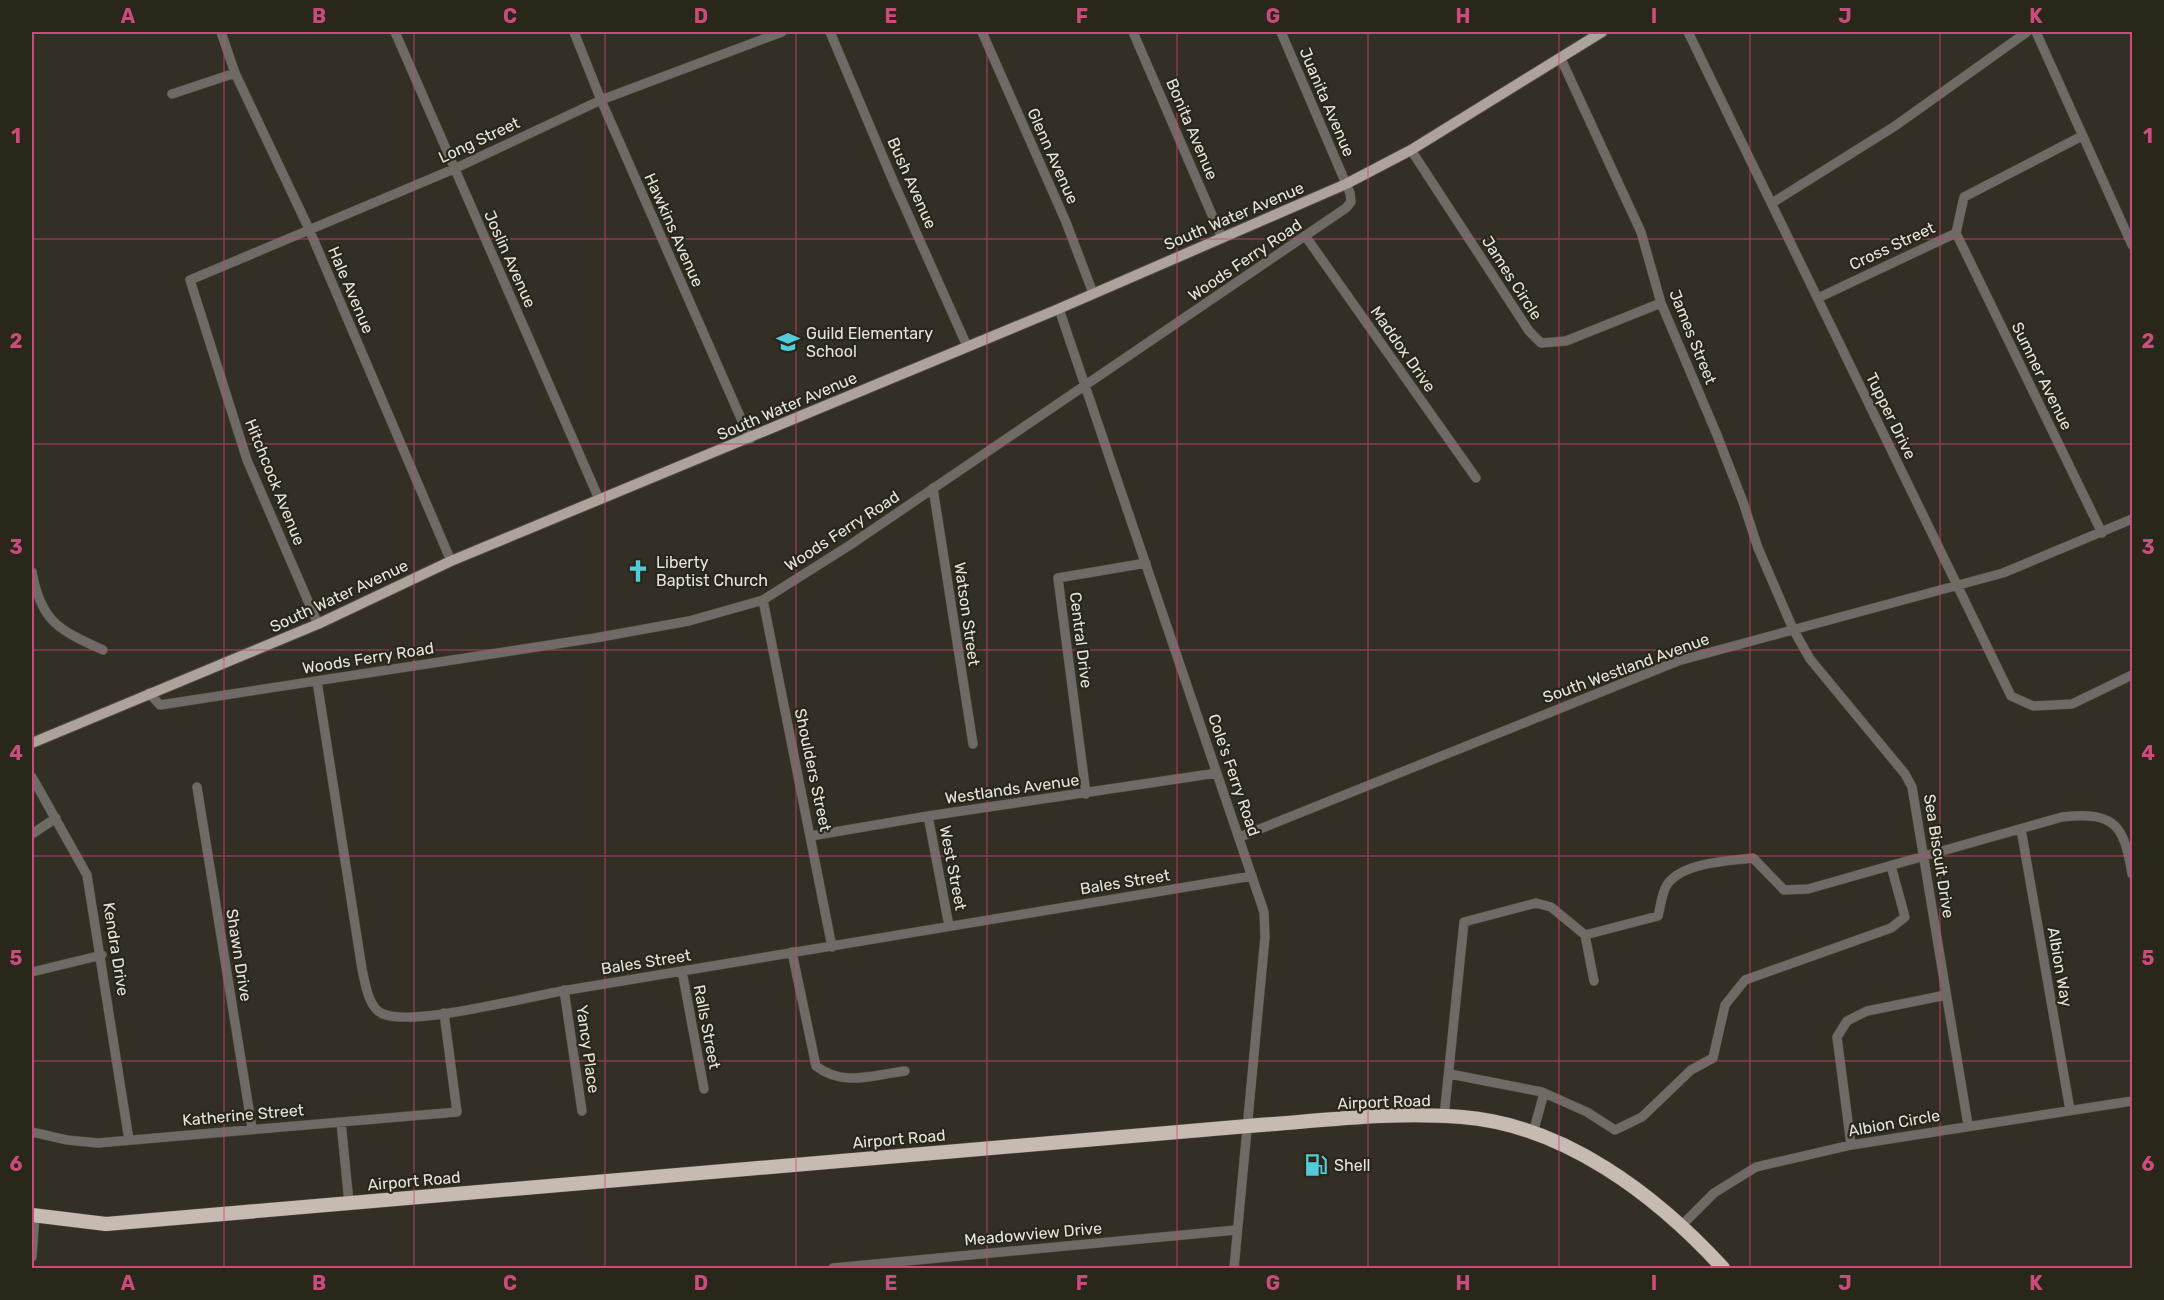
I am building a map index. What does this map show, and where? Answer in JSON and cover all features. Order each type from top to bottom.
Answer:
[{"type":"highway","name":"Airport Road","points":[[33,1216],[106,1224],[1248,1126],[1389,1116],[1444,1117],[1501,1123],[1564,1146],[1622,1180],[1682,1225],[1723,1269]]},
{"type":"main road","name":"South Water Avenue","points":[[32,743],[318,624],[451,561],[1059,309],[1346,184],[1411,150],[1602,32]]},
{"type":"street","name":"Hale Avenue","points":[[221,32],[235,73],[309,229],[451,561]]},
{"type":"street","name":"Joslin Avenue","points":[[395,32],[599,499]]},
{"type":"street","name":"Hawkins Avenue","points":[[574,32],[601,100],[750,439]]},
{"type":"street","name":"Long Street","points":[[190,280],[454,169],[601,100],[782,32]]},
{"type":"street","name":"Bush Avenue","points":[[830,32],[967,346]]},
{"type":"street","name":"Glenn Avenue","points":[[982,32],[1066,222],[1094,293]]},
{"type":"street","name":"Bonita Avenue","points":[[1133,32],[1222,238]]},
{"type":"street","name":"Juanita Avenue","points":[[1281,32],[1346,184]]},
{"type":"street","name":"Tupper Drive","points":[[1688,32],[1956,587],[2012,696],[2033,706],[2072,704],[2133,675]]},
{"type":"street","points":[[1772,203],[1895,126],[2027,32]]},
{"type":"street","points":[[2036,32],[2133,245]]},
{"type":"street","name":"James Street","points":[[1561,59],[1641,232],[1661,303],[1743,502],[1758,548],[1793,629]]},
{"type":"street","points":[[172,94],[235,73]]},
{"type":"street","name":"Cross Street","points":[[1818,298],[1956,232],[1964,197],[2082,136]]},
{"type":"street","name":"James Circle","points":[[1411,150],[1528,331],[1540,343],[1566,341],[1661,303]]},
{"type":"street","name":"Woods Ferry Road","points":[[149,693],[160,705],[617,634],[689,621],[763,600],[850,546],[1306,237],[1351,202],[1346,184]]},
{"type":"street","name":"Sumner Avenue","points":[[1956,232],[2102,533]]},
{"type":"street","name":"Maddox Drive","points":[[1306,237],[1476,478]]},
{"type":"street","name":"Hitchcock Avenue","points":[[190,280],[247,460],[318,624]]},
{"type":"street","name":"Cole's Ferry Road","points":[[1059,309],[1264,912],[1265,937],[1234,1269]]},
{"type":"street","name":"Watson Street","points":[[933,488],[973,744]]},
{"type":"street","name":"South Westland Avenue","points":[[1240,837],[1644,674],[1700,654],[2003,573],[2133,519]]},
{"type":"street","name":"Central Drive","points":[[1086,794],[1058,578],[1146,563]]},
{"type":"street","points":[[32,572],[36,598],[51,620],[62,631],[103,650]]},
{"type":"street","name":"Shoulders Street","points":[[763,600],[832,947]]},
{"type":"street","name":"Sea Biscuit Drive","points":[[1793,629],[1810,659],[1905,774],[1912,787],[1968,1125]]},
{"type":"street","name":"Bales Street","points":[[317,681],[362,969],[373,1005],[382,1014],[407,1017],[444,1013],[564,990],[1252,876]]},
{"type":"street","name":"Westlands Avenue","points":[[811,836],[928,816],[1217,773]]},
{"type":"street","name":"Kendra Drive","points":[[32,777],[87,875],[102,955],[129,1140]]},
{"type":"street","name":"Shawn Drive","points":[[197,787],[252,1128]]},
{"type":"street","points":[[1585,935],[1658,916],[1665,889],[1671,880],[1702,864],[1753,858],[1784,890],[1808,889],[2062,817],[2088,814],[2111,822],[2126,840],[2133,874]]},
{"type":"street","name":"West Street","points":[[928,816],[949,926]]},
{"type":"street","points":[[32,834],[56,818]]},
{"type":"street","name":"Albion Way","points":[[2021,829],[2070,1110]]},
{"type":"street","points":[[1450,1074],[1544,1093],[1587,1112],[1615,1130],[1642,1117],[1691,1070],[1713,1058],[1720,1037],[1725,1005],[1745,980],[1891,928],[1905,917],[1891,866]]},
{"type":"street","points":[[1444,1117],[1464,922],[1536,903],[1551,907],[1585,935],[1594,981]]},
{"type":"street","points":[[792,952],[816,1066],[830,1077],[847,1079],[905,1071]]},
{"type":"street","points":[[32,972],[102,955]]},
{"type":"street","name":"Ralls Street","points":[[682,971],[704,1089]]},
{"type":"street","name":"Yancy Place","points":[[564,990],[582,1111]]},
{"type":"street","points":[[1851,1145],[1837,1037],[1847,1021],[1867,1011],[1946,995]]},
{"type":"street","name":"Katherine Street","points":[[32,1132],[88,1142],[457,1112],[444,1013]]},
{"type":"street","points":[[1533,1133],[1544,1093]]},
{"type":"street","name":"Albion Circle","points":[[1682,1225],[1714,1192],[1756,1167],[1851,1145],[2133,1101]]},
{"type":"street","points":[[340,1122],[349,1203]]},
{"type":"street","points":[[32,1257],[33,1216]]},
{"type":"street","name":"Meadowview Drive","points":[[833,1269],[1236,1230]]},
{"type":"place","name":"Guild Elementary School","points":[[788,342]]},
{"type":"place","name":"Liberty Baptist Church","points":[[638,571]]},
{"type":"place","name":"Shell","points":[[1316,1165]]}]
